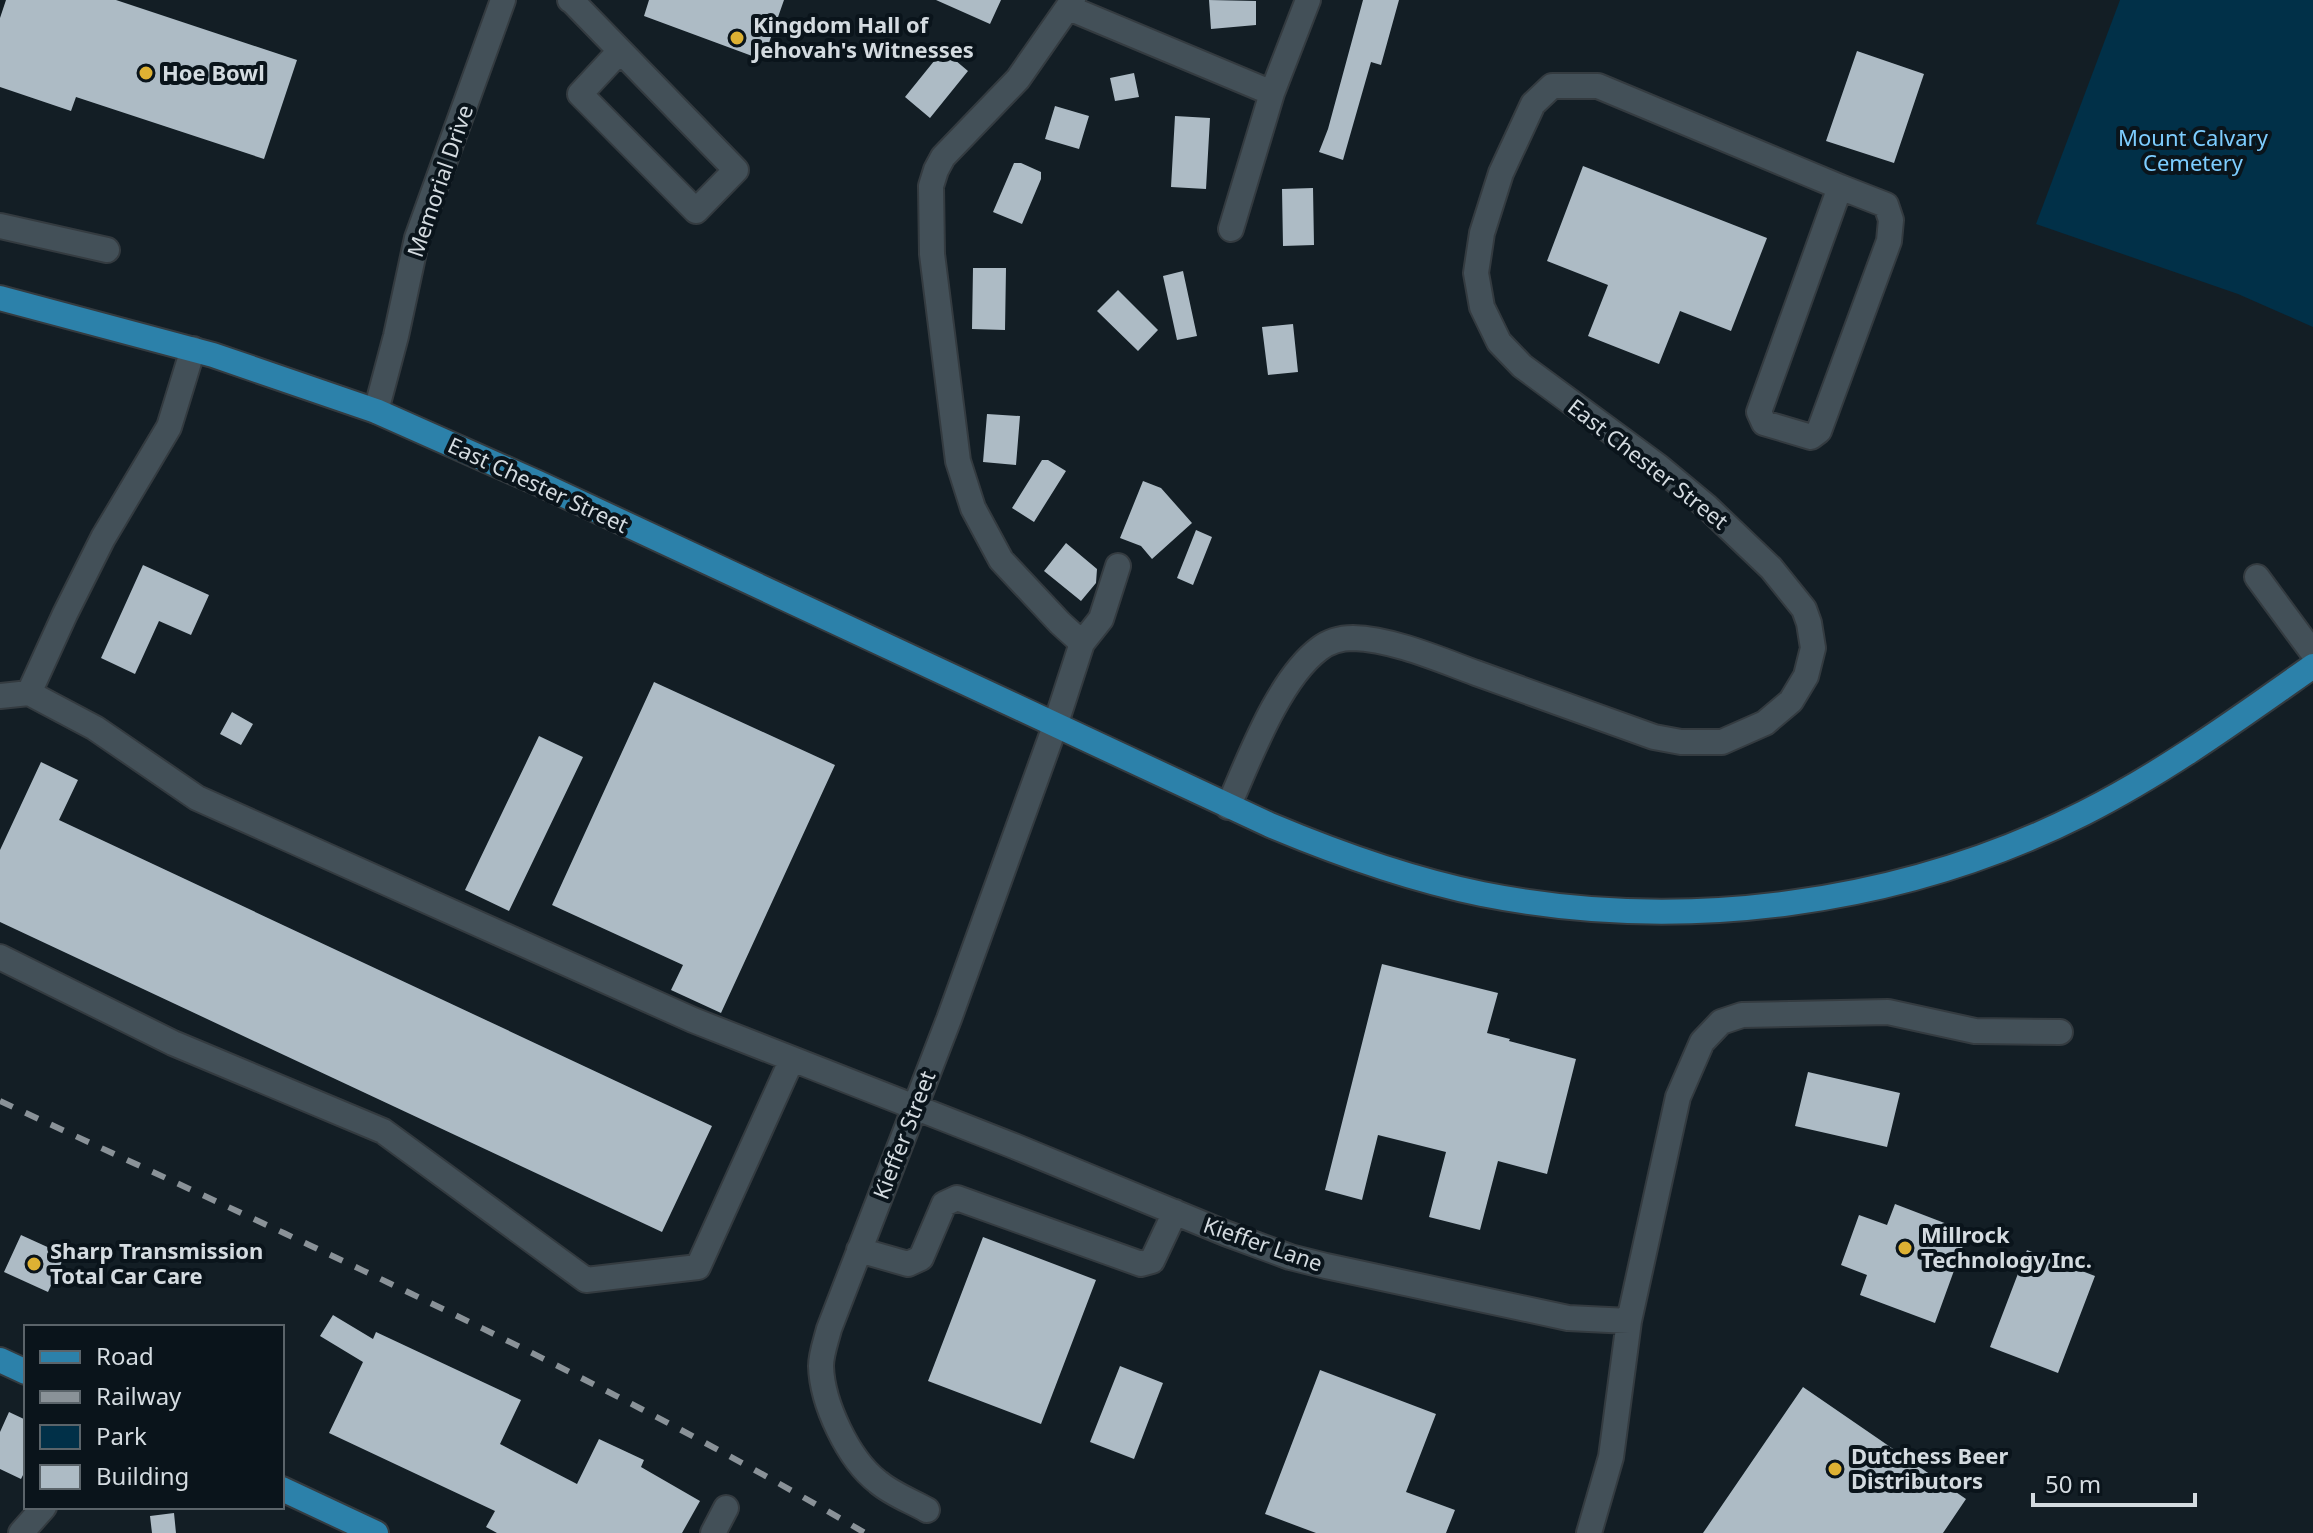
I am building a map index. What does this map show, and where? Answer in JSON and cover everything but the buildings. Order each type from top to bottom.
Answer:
[{"type":"main road","name":"East Chester Street","points":[[0,298],[193,349],[376,411],[538,483],[1228,807],[1313,843],[1381,867],[1437,883],[1529,902],[1629,910],[1694,911],[1788,903],[1893,883],[1944,869],[2039,834],[2132,787],[2313,666]]},
{"type":"main road","points":[[0,1360],[24,1371]]},
{"type":"main road","points":[[284,1490],[376,1533]]},
{"type":"street","name":"Memorial Drive","points":[[376,411],[417,238],[503,0]]},
{"type":"street","points":[[570,0],[620,51],[736,170],[696,211],[580,94],[620,51]]},
{"type":"street","points":[[1231,229],[1272,93],[1308,0]]},
{"type":"street","points":[[1082,643],[1001,560],[973,508],[958,461],[932,254],[931,186],[936,170],[943,157],[1018,79],[1071,4],[1272,93]]},
{"type":"street","name":"East Chester Street","points":[[1228,807],[1265,723],[1299,667],[1333,641],[1350,638],[1380,641],[1654,737],[1681,742],[1722,742],[1765,723],[1791,701],[1806,676],[1813,648],[1804,609],[1771,568],[1706,506],[1659,467],[1522,366],[1499,342],[1482,307],[1476,273],[1482,233],[1501,173],[1533,104],[1552,86],[1598,86],[1840,187]]},
{"type":"street","points":[[1840,187],[1886,205],[1891,220],[1889,241],[1819,431],[1811,437],[1764,423],[1759,412],[1840,187]]},
{"type":"street","points":[[0,226],[107,250]]},
{"type":"street","points":[[0,696],[29,693],[103,538],[169,427],[193,349]]},
{"type":"street","name":"Kieffer Street","points":[[927,1510],[878,1483],[858,1463],[833,1418],[821,1363],[829,1329],[915,1107],[1055,726],[1082,643],[1101,619],[1118,566]]},
{"type":"street","points":[[2257,577],[2313,653]]},
{"type":"street","name":"Kieffer Lane","points":[[29,693],[95,728],[197,798],[693,1020],[1175,1212],[1290,1257],[1326,1266],[1568,1318],[1629,1321]]},
{"type":"street","points":[[0,957],[173,1043],[383,1131],[586,1280],[698,1267],[792,1059]]},
{"type":"street","points":[[1589,1533],[1611,1457],[1629,1321],[1678,1097],[1702,1042],[1721,1022],[1742,1015],[1888,1012],[1975,1031],[2060,1032]]},
{"type":"street","points":[[859,1250],[908,1264],[921,1258],[944,1204],[957,1198],[1141,1264],[1152,1261],[1175,1212]]},
{"type":"street","points":[[713,1533],[726,1508]]},
{"type":"street","points":[[21,1533],[42,1509]]},
{"type":"green space","name":"Mount Calvary Cemetery","points":[[2120,0],[2313,0],[2313,327],[2238,294],[2036,224]]},
{"type":"railway","points":[[0,1101],[438,1306],[654,1415],[865,1533]]},
{"type":"place","name":"Kingdom Hall of Jehovah's Witnesses","points":[[737,38]]},
{"type":"place","name":"Hoe Bowl","points":[[146,73]]},
{"type":"place","name":"Millrock Technology Inc.","points":[[1905,1248]]},
{"type":"place","name":"Sharp Transmission Total Car Care","points":[[34,1264]]},
{"type":"place","name":"Dutchess Beer Distributors","points":[[1835,1469]]}]
